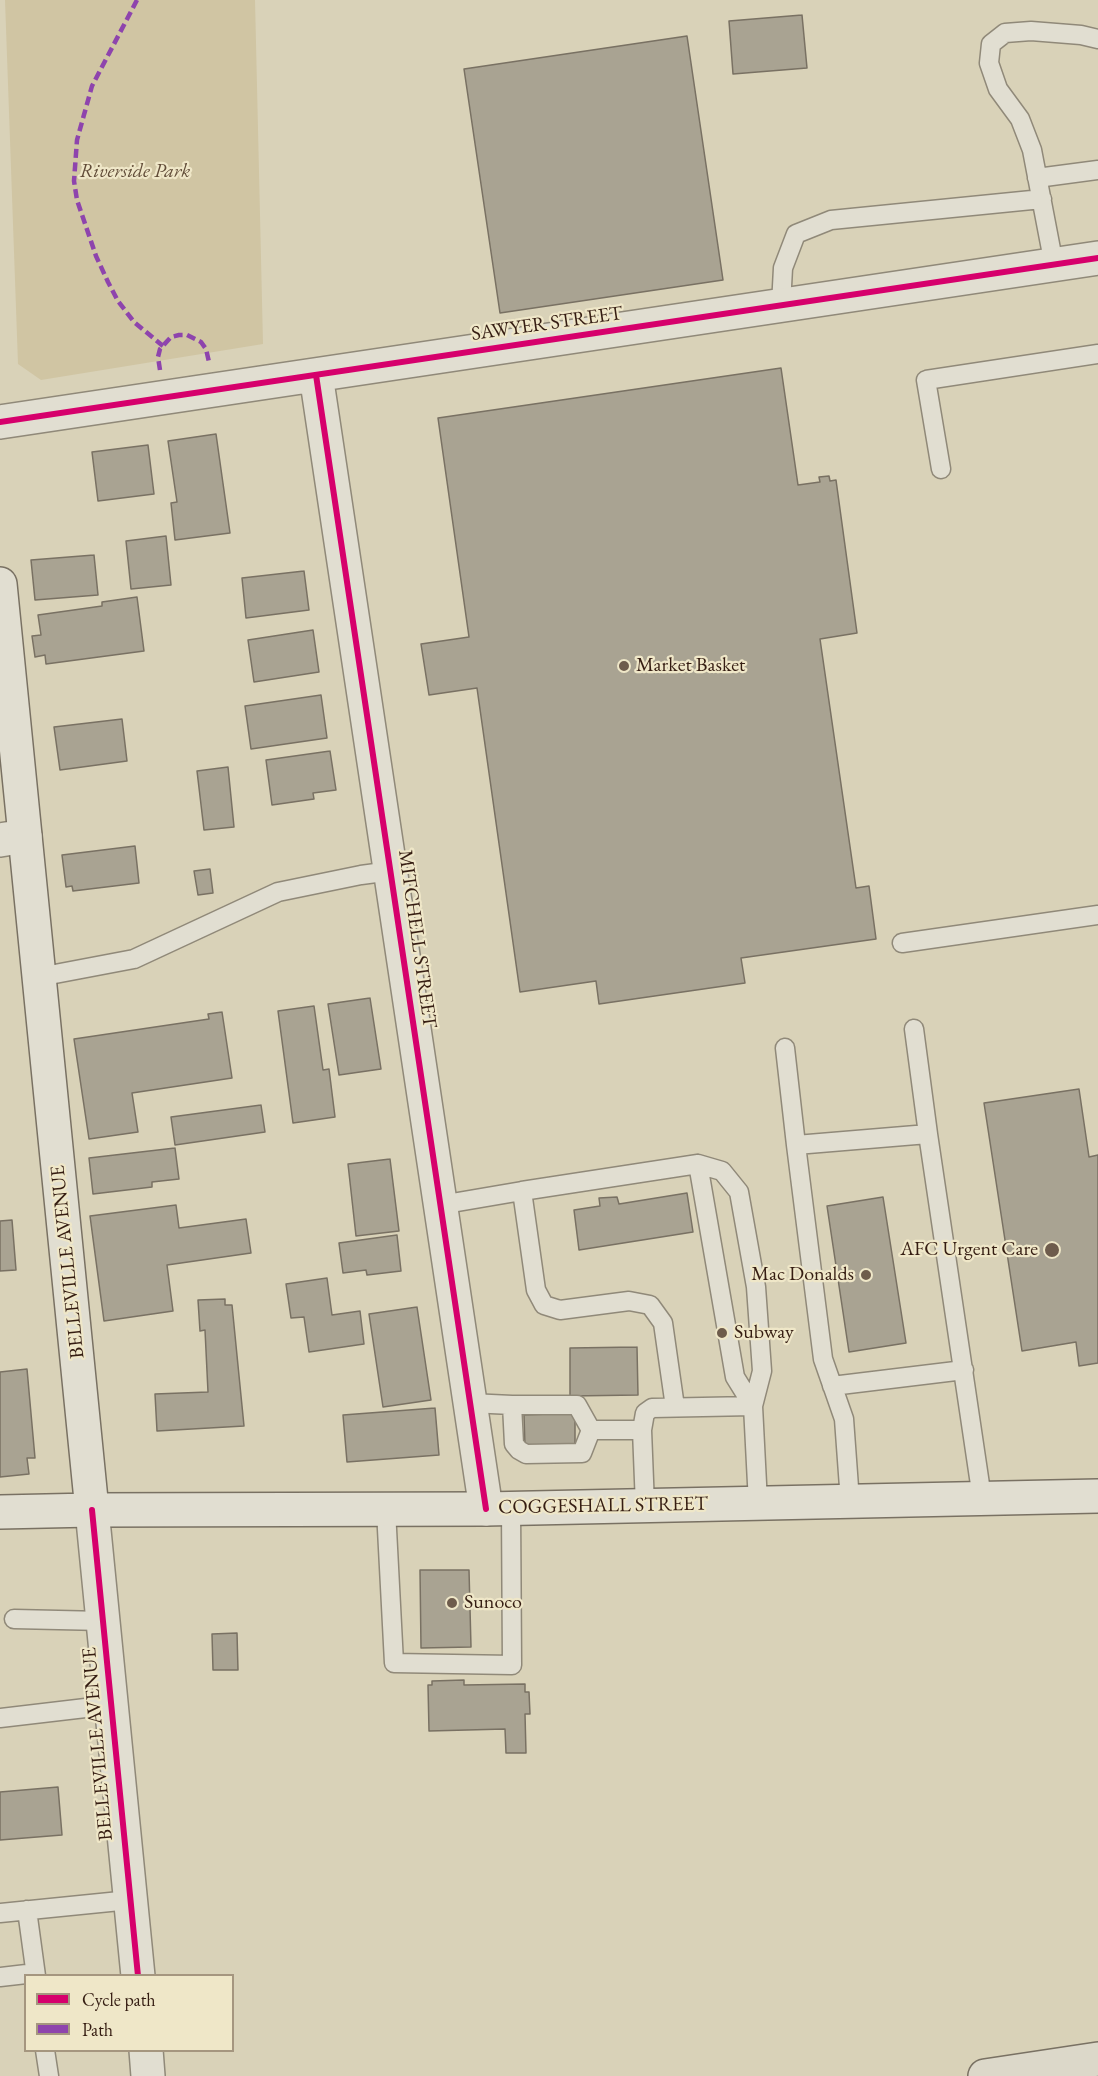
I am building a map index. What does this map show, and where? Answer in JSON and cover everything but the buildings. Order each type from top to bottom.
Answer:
[{"type":"highway","points":[[985,2076],[1098,2059]]},
{"type":"street","name":"SAWYER STREET","points":[[0,422],[1098,258]]},
{"type":"street","name":"MITCHELL STREET","points":[[316,375],[470,1403],[498,1509]]},
{"type":"street","name":"BELLEVILLE AVENUE","points":[[0,584],[13,838],[39,977],[138,1974]]},
{"type":"street","name":"COGGESHALL STREET","points":[[0,1512],[498,1509],[1098,1496]]},
{"type":"street","points":[[146,2052],[148,2076]]},
{"type":"lane","points":[[1054,265],[1032,150],[1020,119],[998,89],[989,63],[992,44],[1005,33],[1081,35],[1098,39]]},
{"type":"lane","points":[[1038,178],[1098,170]]},
{"type":"lane","points":[[782,306],[783,268],[796,234],[831,220],[1041,199]]},
{"type":"lane","points":[[940,469],[926,380],[1098,354]]},
{"type":"lane","points":[[39,977],[134,959],[278,892],[361,874],[391,871]]},
{"type":"lane","points":[[902,944],[1098,915]]},
{"type":"lane","points":[[914,1029],[982,1498]]},
{"type":"lane","points":[[785,1048],[823,1359],[844,1419],[850,1501]]},
{"type":"lane","points":[[796,1145],[928,1134]]},
{"type":"lane","points":[[440,1205],[698,1164],[722,1171],[739,1192],[756,1287],[762,1371],[753,1406],[758,1503]]},
{"type":"lane","points":[[698,1164],[735,1377],[753,1406]]},
{"type":"lane","points":[[522,1191],[536,1290],[544,1305],[560,1310],[629,1301],[650,1305],[663,1323],[675,1407]]},
{"type":"lane","points":[[832,1386],[964,1370]]},
{"type":"lane","points":[[470,1403],[577,1405],[591,1430]]},
{"type":"lane","points":[[512,1405],[514,1444],[526,1454],[582,1453],[591,1430]]},
{"type":"lane","points":[[645,1506],[642,1430],[645,1413],[652,1408],[753,1406]]},
{"type":"lane","points":[[591,1430],[642,1430]]},
{"type":"lane","points":[[386,1510],[394,1663],[512,1665],[498,1509]]},
{"type":"lane","points":[[14,1619],[103,1621]]},
{"type":"lane","points":[[0,1718],[111,1705]]},
{"type":"lane","points":[[0,1913],[130,1900]]},
{"type":"lane","points":[[27,1910],[35,1974]]},
{"type":"lane","points":[[0,1977],[24,1975]]},
{"type":"lane","points":[[45,2052],[49,2076]]},
{"type":"green space","name":"Riverside Park","points":[[5,0],[255,0],[263,344],[41,380],[18,364]]},
{"type":"marked path","points":[[137,0],[92,86],[77,140],[74,181],[77,200],[96,256],[118,301],[134,322],[163,346]]},
{"type":"marked path","points":[[160,370],[158,357],[160,349],[171,337],[179,335],[187,335],[201,342],[206,349],[209,362]]},
{"type":"cycle path","points":[[0,422],[1098,258]]},
{"type":"cycle path","points":[[316,375],[486,1509]]},
{"type":"cycle path","points":[[92,1510],[138,1974]]},
{"type":"place","name":"Market Basket","points":[[624,666]]},
{"type":"place","name":"AFC Urgent Care","points":[[1052,1250]]},
{"type":"place","name":"Mac Donalds","points":[[866,1275]]},
{"type":"place","name":"Subway","points":[[722,1333]]},
{"type":"place","name":"Sunoco","points":[[452,1603]]}]
